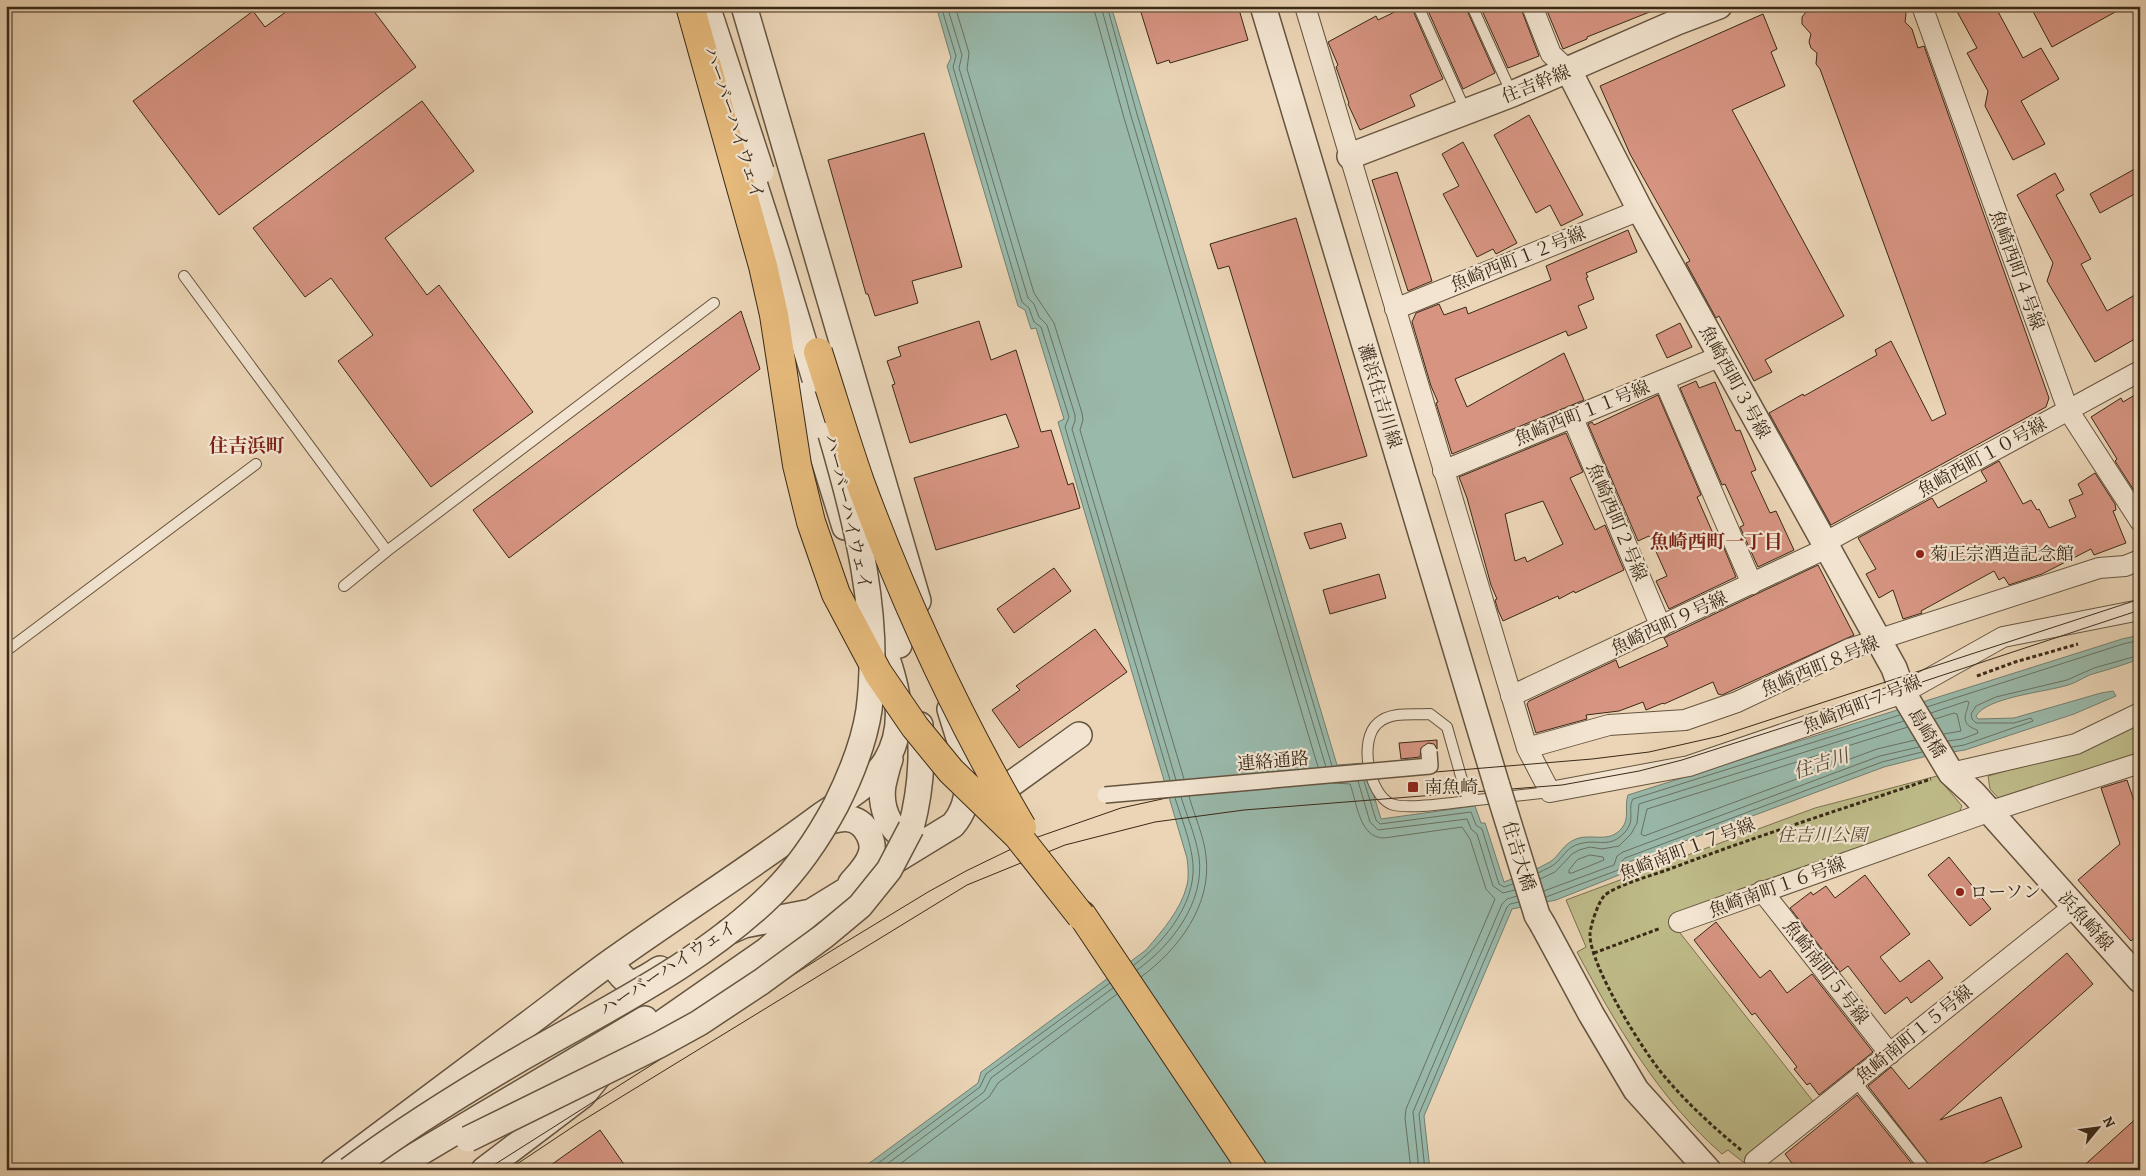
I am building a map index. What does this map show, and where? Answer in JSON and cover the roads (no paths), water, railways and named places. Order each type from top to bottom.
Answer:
[{"type":"highway","points":[[690,6],[763,266],[774,315],[797,465],[811,522],[828,574],[846,613],[878,673],[921,735],[952,771],[1018,836],[1081,916],[1252,1170]]},
{"type":"highway","points":[[812,342],[860,480],[888,553],[949,689],[993,778],[1024,830],[1252,1170]]},
{"type":"street","points":[[684,6],[894,681],[898,698],[899,717],[897,735],[883,787],[886,814],[892,827],[901,837],[913,842],[927,841]]},
{"type":"street","name":"ハーバーハイウェイ","points":[[348,1170],[440,1108],[511,1064],[671,971],[751,914],[794,870],[826,822],[854,767],[868,712],[872,650],[867,588],[854,521],[836,450],[777,254],[695,6]]},
{"type":"street","name":"ハーバーハイウェイ","points":[[366,1170],[518,1072],[653,995],[734,941],[781,901],[820,854],[847,809],[864,772],[873,744],[879,715],[883,651],[878,587],[865,518],[787,252],[707,6]]},
{"type":"street","points":[[412,1170],[468,1139],[659,1045],[699,1023],[762,982],[824,936],[860,906],[875,889],[901,848],[911,828],[917,805],[922,753],[919,721],[905,665],[713,6]]},
{"type":"street","points":[[744,6],[966,765],[968,796],[961,816],[953,825]]},
{"type":"street","name":"灘浜住吉川線","points":[[1263,6],[1497,786]]},
{"type":"street","points":[[1305,6],[1527,748],[1550,792]]},
{"type":"street","points":[[1532,6],[1551,54],[1568,71]]},
{"type":"street","name":"住吉幹線","points":[[1350,156],[1568,71],[1674,14],[1719,6]]},
{"type":"street","name":"魚崎西町４号線","points":[[1922,6],[2068,410],[2140,521]]},
{"type":"street","name":"魚崎西町３号線","points":[[1568,71],[1640,210],[1894,668],[1903,692]]},
{"type":"street","points":[[721,128],[812,342]]},
{"type":"street","name":"魚崎西町１２号線","points":[[1396,309],[1640,210]]},
{"type":"street","name":"魚崎西町１１号線","points":[[1443,471],[1572,416],[1721,356]]},
{"type":"street","name":"魚崎西町１０号線","points":[[1826,546],[2140,370]]},
{"type":"street","points":[[1664,380],[1752,584]]},
{"type":"street","name":"魚崎西町２号線","points":[[1572,416],[1661,627]]},
{"type":"street","name":"魚崎西町９号線","points":[[1511,696],[1752,584],[1826,546]]},
{"type":"street","name":"魚崎西町８号線","points":[[1527,748],[1609,725],[1685,720],[1737,702],[1849,649],[2099,568],[2125,566],[2140,560]]},
{"type":"street","name":"魚崎西町７号線","points":[[1550,792],[1689,766],[1903,692],[2003,637],[2140,610]]},
{"type":"street","name":"島崎橋","points":[[1903,692],[1951,773]]},
{"type":"street","points":[[1951,773],[2076,744],[2140,713]]},
{"type":"street","points":[[391,1170],[646,1018],[760,940],[811,912],[953,825],[1079,735]]},
{"type":"street","points":[[333,1170],[611,962],[793,836],[865,783],[886,761],[892,749]]},
{"type":"street","name":"連絡通路","points":[[1105,795],[1430,766],[1429,752]]},
{"type":"street","name":"魚崎南町１６号線","points":[[1679,922],[1988,812],[2140,763]]},
{"type":"street","name":"浜魚崎線","points":[[1951,773],[1974,794],[1988,812],[2140,980]]},
{"type":"street","name":"住𠮷大橋","points":[[1497,786],[1537,915],[1591,1014],[1636,1090],[1708,1170]]},
{"type":"street","points":[[793,836],[834,819],[849,818],[860,822],[867,830],[872,842],[871,854],[866,865],[840,894]]},
{"type":"street","name":"魚崎南町５号線","points":[[1762,891],[1890,1054]]},
{"type":"street","name":"魚崎南町１５号線","points":[[1757,1162],[2073,907]]},
{"type":"street","points":[[611,962],[623,980],[635,982],[646,978],[696,948],[744,925],[811,912]]},
{"type":"street","points":[[484,1170],[583,1095],[605,1068],[665,1022],[768,950],[811,912]]},
{"type":"lane","points":[[1418,6],[1466,112]]},
{"type":"lane","points":[[1472,6],[1512,94]]},
{"type":"lane","points":[[184,276],[386,551]]},
{"type":"lane","points":[[344,586],[386,551],[714,303]]},
{"type":"lane","points":[[6,650],[256,464]]},
{"type":"lane","points":[[1468,801],[1447,728],[1430,714],[1390,716],[1377,723],[1370,734],[1366,751],[1378,793],[1391,804],[1404,806],[1468,801],[1550,792]]},
{"type":"lane","points":[[1855,1081],[1926,1170]]},
{"type":"water","name":"住吉川","points":[[936,6],[1111,6],[1337,765],[1364,763],[1381,819],[1475,806],[1481,823],[1485,823],[1504,882],[1550,862],[1568,844],[1576,839],[1582,837],[1606,837],[1617,833],[1626,820],[1628,795],[2122,639],[2140,635],[2140,659],[2093,674],[2068,685],[1992,704],[1976,716],[1978,719],[2014,718],[2101,693],[2113,691],[2116,696],[2074,714],[1965,750],[1927,756],[1884,767],[1626,863],[1629,871],[1556,900],[1512,909],[1424,1116],[1430,1170],[860,1170],[978,1083],[981,1072],[1146,950],[1176,912],[1188,879],[1187,858],[1058,422],[1064,419],[1036,328],[1031,329],[1025,310],[1018,306],[947,66],[951,58]]},
{"type":"tram line","points":[[486,1170],[831,951],[928,892],[1032,839],[1121,808],[1194,792],[1592,759],[1649,752],[1720,736],[2140,599]]},
{"type":"tram line","points":[[508,1170],[577,1124],[967,885],[1065,845],[1155,822],[1244,810],[1562,785],[1639,771],[1682,760],[1819,716],[2140,610]]},
{"type":"place","name":"菊正宗酒造記念館","points":[[1920,554]]},
{"type":"place","name":"南魚崎","points":[[1413,787]]},
{"type":"place","name":"ローソン","points":[[1960,892]]},
{"type":"district","name":"住吉浜町","points":[[247,446]]},
{"type":"district","name":"魚崎西町一丁目","points":[[1716,542]]},
{"type":"park label","name":"住吉川公園","points":[[1822,835]]}]
